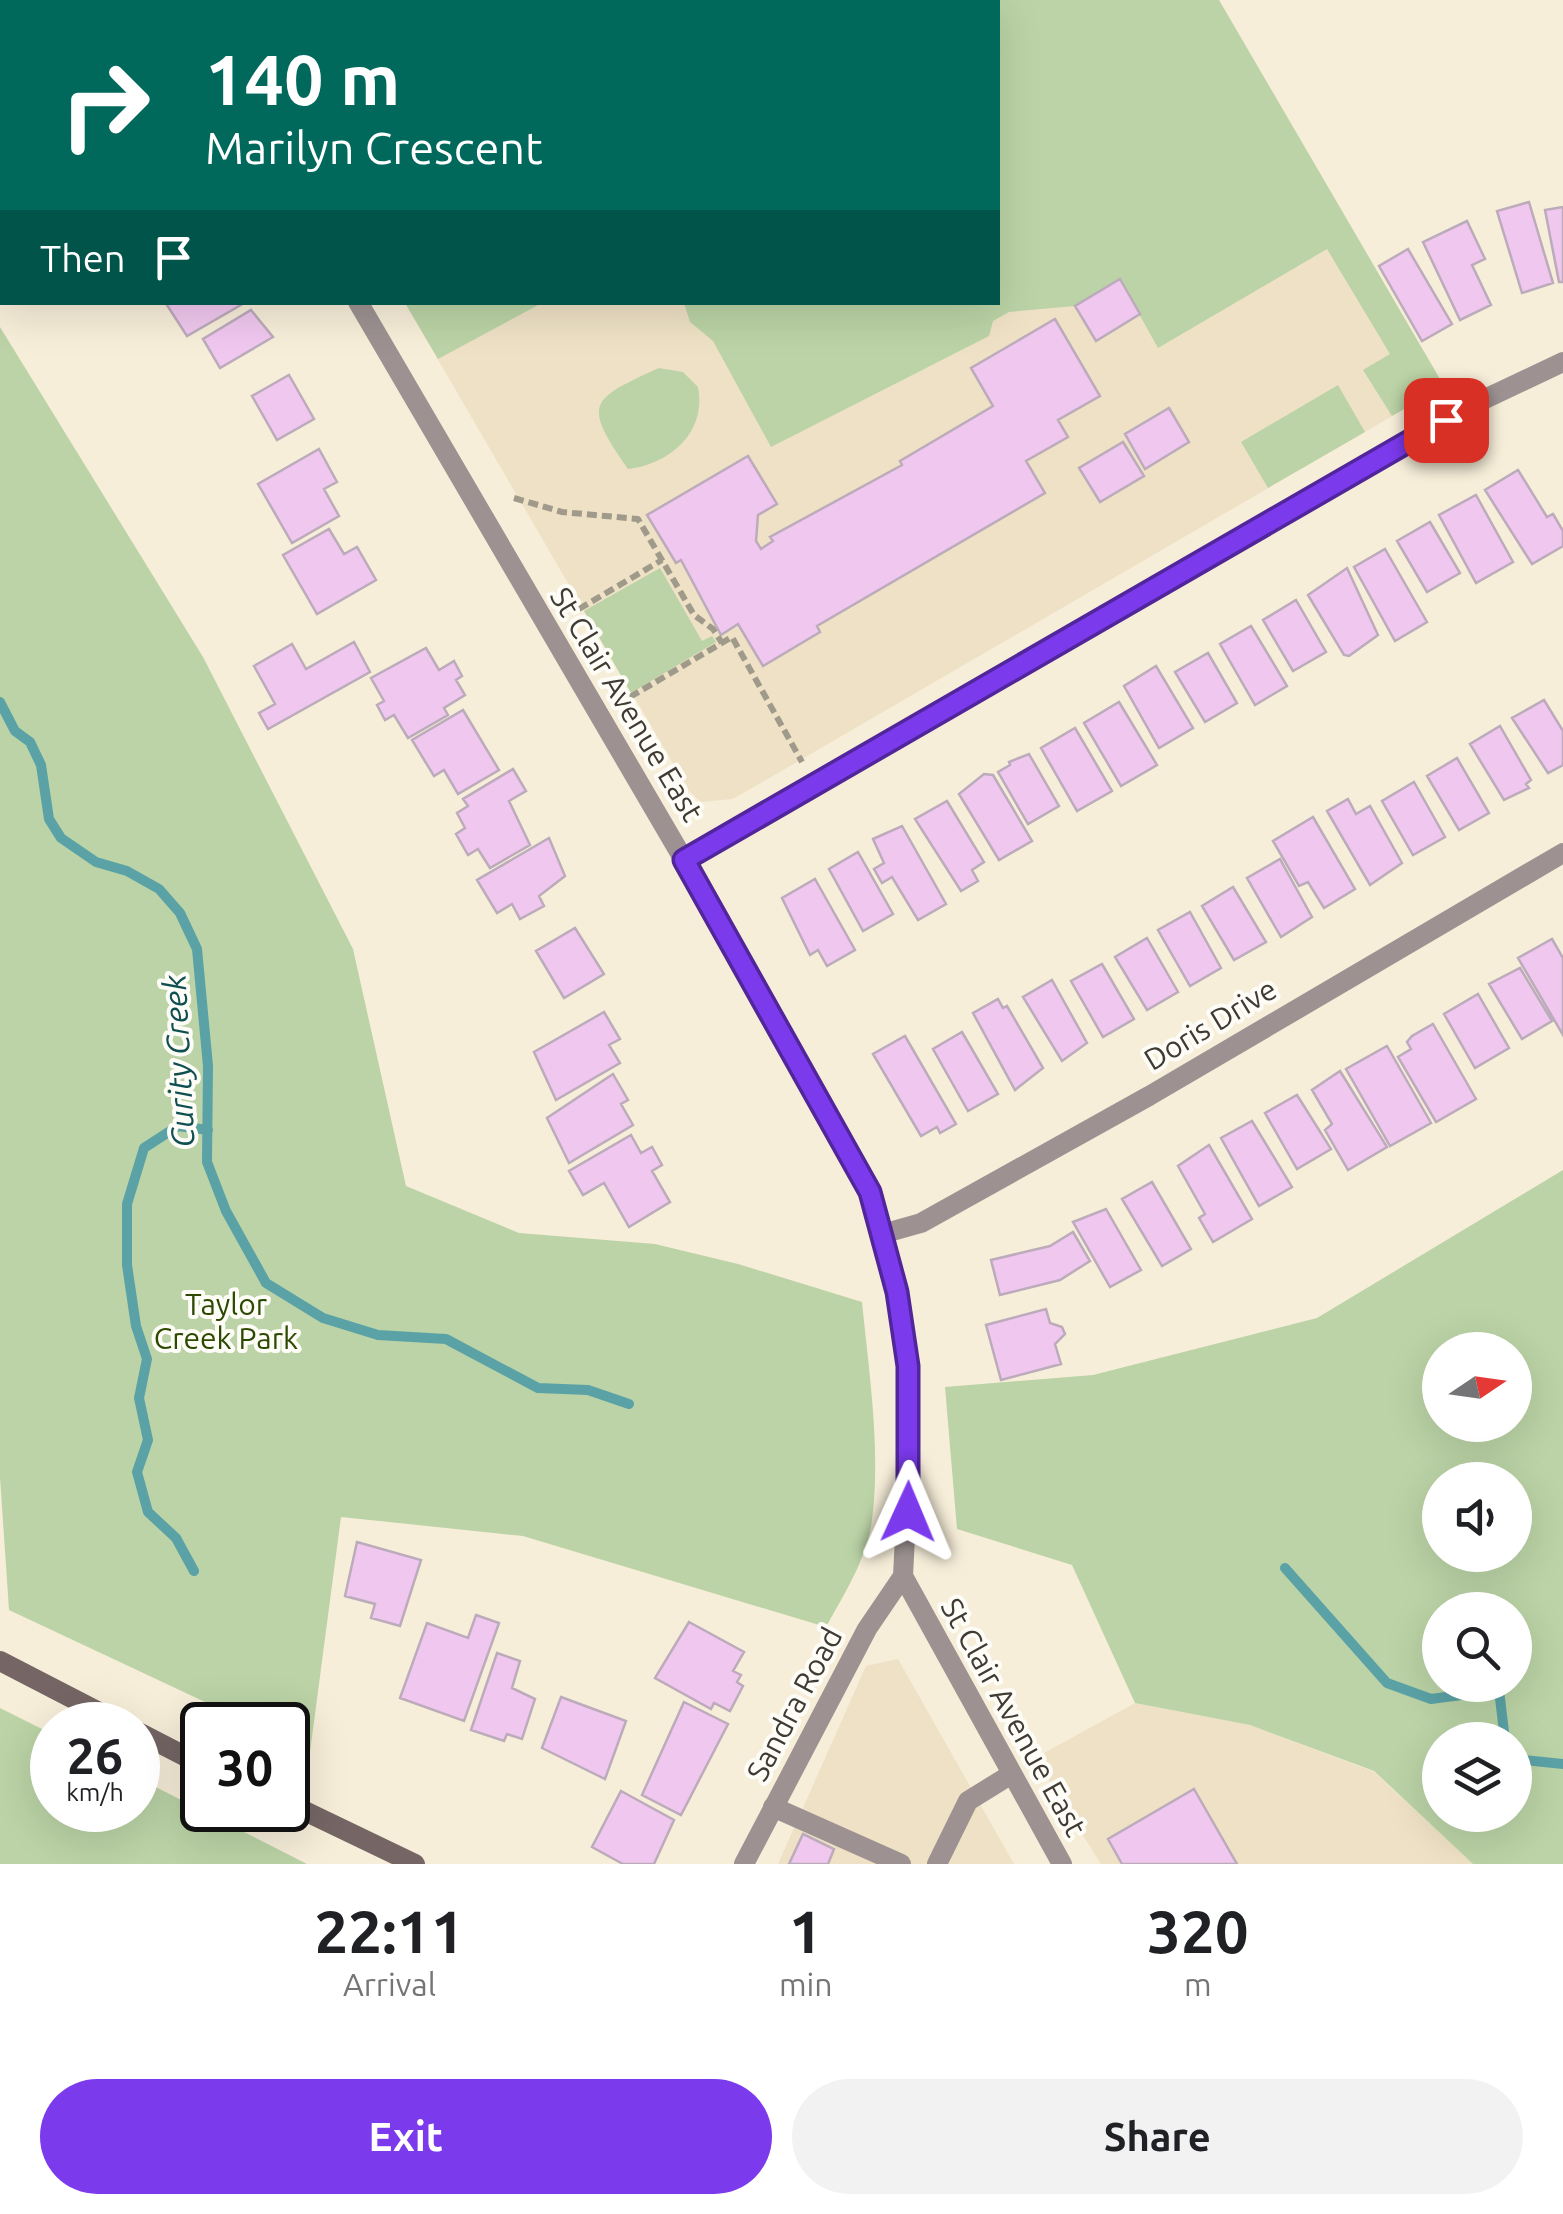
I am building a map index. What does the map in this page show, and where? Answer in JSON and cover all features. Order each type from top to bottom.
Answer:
[{"type":"main road","points":[[0,1661],[79,1702]]},
{"type":"main road","points":[[310,1814],[415,1864]]},
{"type":"street","name":"St Clair Avenue East","points":[[360,305],[853,1158],[882,1234],[897,1292],[908,1366],[909,1495],[903,1576],[1062,1864]]},
{"type":"street","points":[[684,860],[1470,406],[1563,362]]},
{"type":"street","name":"Doris Drive","points":[[882,1234],[921,1223],[1563,853]]},
{"type":"street","name":"Sandra Road","points":[[744,1864],[868,1629],[903,1576]]},
{"type":"street","points":[[937,1864],[968,1802],[1010,1775]]},
{"type":"street","points":[[773,1808],[901,1864]]},
{"type":"path","points":[[514,498],[562,512],[638,520],[694,615],[714,629],[722,642]]},
{"type":"path","points":[[579,609],[662,560]]},
{"type":"path","points":[[630,697],[732,637],[802,762]]},
{"type":"shaded area","points":[[1000,0],[1219,0],[1444,386],[747,791],[732,799],[701,802],[689,791],[406,305],[1000,305]]},
{"type":"shaded area","points":[[898,1659],[1014,1864],[778,1864],[866,1666]]},
{"type":"shaded area","points":[[1135,1703],[1250,1725],[1374,1772],[1422,1817],[1422,1832],[1439,1832],[1473,1864],[1101,1864],[1035,1758]]},
{"type":"green space","points":[[1000,0],[1219,0],[1444,386],[1392,416],[1363,370],[1390,354],[1327,249],[1158,348],[1120,280],[1075,306],[1009,312],[993,321],[989,336],[771,447],[713,341],[690,322],[685,305],[1000,305]]},
{"type":"green space","points":[[406,305],[538,305],[438,359]]},
{"type":"green space","name":"Taylor Creek Park","points":[[0,327],[203,657],[353,949],[406,1186],[519,1233],[655,1244],[738,1264],[862,1302],[875,1439],[869,1534],[860,1562],[826,1627],[523,1536],[341,1517],[310,1752],[310,1702],[205,1702],[9,1610],[0,1477]]},
{"type":"green space","points":[[659,368],[683,372],[698,387],[697,418],[671,453],[628,469],[604,430],[600,406],[618,388]]},
{"type":"green space","points":[[1338,385],[1365,432],[1268,488],[1241,442]]},
{"type":"green space","points":[[660,568],[702,641],[712,636],[716,642],[631,693],[584,611]]},
{"type":"green space","points":[[1563,1170],[1563,1864],[1473,1864],[1439,1832],[1532,1832],[1532,1722],[1422,1722],[1422,1816],[1374,1771],[1250,1725],[1135,1703],[1072,1565],[957,1529],[945,1387],[1093,1375],[1317,1318]]},
{"type":"green space","points":[[0,1708],[30,1723],[30,1832],[160,1832],[160,1789],[180,1799],[180,1832],[244,1832],[307,1864],[0,1864]]},
{"type":"building","points":[[1529,202],[1553,283],[1522,293],[1497,211]]},
{"type":"building","points":[[1563,207],[1563,282],[1559,282],[1545,210]]},
{"type":"building","points":[[1467,221],[1485,259],[1472,265],[1491,305],[1460,320],[1423,242]]},
{"type":"building","points":[[1408,249],[1452,324],[1422,341],[1379,266]]},
{"type":"building","points":[[1120,279],[1140,314],[1096,341],[1075,306]]},
{"type":"building","points":[[167,305],[241,305],[187,336]]},
{"type":"building","points":[[251,310],[273,337],[220,368],[203,339]]},
{"type":"building","points":[[1055,319],[1100,396],[1058,420],[1068,437],[1026,461],[1045,493],[817,626],[820,632],[763,666],[738,624],[721,635],[681,560],[676,563],[647,515],[748,456],[777,504],[758,515],[756,541],[761,549],[773,541],[770,537],[902,465],[900,461],[993,406],[971,368]]},
{"type":"building","points":[[289,375],[314,419],[277,440],[252,396]]},
{"type":"building","points":[[1169,408],[1189,442],[1145,469],[1125,434]]},
{"type":"building","points":[[1123,442],[1144,476],[1100,502],[1079,468]]},
{"type":"building","points":[[319,449],[337,482],[324,489],[339,516],[292,543],[258,484]]},
{"type":"building","points":[[1518,470],[1547,517],[1553,514],[1563,531],[1563,546],[1532,564],[1485,490]]},
{"type":"building","points":[[1476,495],[1513,562],[1476,583],[1439,515]]},
{"type":"building","points":[[1430,522],[1460,573],[1427,592],[1397,541]]},
{"type":"building","points":[[329,529],[344,554],[357,547],[376,580],[317,614],[283,555]]},
{"type":"building","points":[[1385,549],[1427,622],[1395,641],[1354,567]]},
{"type":"building","points":[[1347,568],[1378,635],[1349,656],[1344,655],[1308,595]]},
{"type":"building","points":[[1296,600],[1326,652],[1293,671],[1263,620]]},
{"type":"building","points":[[1251,626],[1287,686],[1255,705],[1220,644]]},
{"type":"building","points":[[354,642],[370,672],[268,729],[259,713],[275,704],[254,666],[292,644],[306,669]]},
{"type":"building","points":[[426,648],[439,670],[454,661],[462,676],[456,680],[465,695],[444,708],[448,715],[408,738],[394,715],[385,720],[377,705],[384,701],[371,678]]},
{"type":"building","points":[[1208,653],[1237,703],[1205,722],[1175,672]]},
{"type":"building","points":[[1156,666],[1193,728],[1159,748],[1124,686]]},
{"type":"building","points":[[1544,700],[1563,731],[1563,765],[1548,773],[1512,718]]},
{"type":"building","points":[[1119,702],[1157,765],[1121,786],[1084,723]]},
{"type":"building","points":[[463,710],[499,770],[458,794],[444,770],[434,776],[412,740]]},
{"type":"building","points":[[1500,726],[1531,780],[1526,784],[1529,788],[1504,800],[1470,744]]},
{"type":"building","points":[[1075,728],[1112,791],[1077,811],[1041,748]]},
{"type":"building","points":[[1029,754],[1059,806],[1028,824],[998,772],[1009,762]]},
{"type":"building","points":[[1457,758],[1489,813],[1459,830],[1427,776]]},
{"type":"building","points":[[513,769],[526,791],[509,801],[530,845],[490,868],[478,849],[468,855],[456,834],[465,828],[457,813],[468,806],[463,799]]},
{"type":"building","points":[[984,774],[993,775],[1032,841],[999,860],[959,794]]},
{"type":"building","points":[[1414,782],[1445,837],[1413,855],[1382,801]]},
{"type":"building","points":[[1348,799],[1356,814],[1370,806],[1402,863],[1370,885],[1327,811]]},
{"type":"building","points":[[947,801],[984,862],[972,870],[978,881],[961,891],[915,819]]},
{"type":"building","points":[[1313,817],[1355,889],[1324,908],[1308,882],[1299,886],[1273,841]]},
{"type":"building","points":[[902,826],[946,904],[918,920],[892,877],[882,883],[874,869],[884,863],[873,839]]},
{"type":"building","points":[[549,838],[565,876],[539,896],[544,906],[520,919],[512,904],[497,913],[477,880]]},
{"type":"building","points":[[858,852],[893,914],[863,931],[829,869]]},
{"type":"building","points":[[1280,859],[1312,917],[1281,937],[1247,878]]},
{"type":"building","points":[[815,879],[855,950],[827,966],[818,950],[810,955],[782,898]]},
{"type":"building","points":[[1233,887],[1266,942],[1234,960],[1202,906]]},
{"type":"building","points":[[1190,912],[1221,968],[1190,986],[1158,930]]},
{"type":"building","points":[[575,928],[604,974],[564,998],[536,951]]},
{"type":"building","points":[[1147,938],[1178,992],[1147,1010],[1115,957]]},
{"type":"building","points":[[1552,939],[1563,958],[1563,1035],[1518,958]]},
{"type":"building","points":[[1102,964],[1134,1019],[1103,1037],[1071,981]]},
{"type":"building","points":[[1520,968],[1552,1021],[1522,1039],[1489,984]]},
{"type":"building","points":[[1052,980],[1087,1043],[1062,1061],[1023,997]]},
{"type":"building","points":[[1478,994],[1509,1048],[1475,1068],[1444,1014]]},
{"type":"building","points":[[998,999],[1003,1008],[1007,1006],[1043,1068],[1015,1090],[973,1013]]},
{"type":"building","points":[[604,1012],[620,1039],[609,1045],[620,1063],[556,1100],[534,1052]]},
{"type":"building","points":[[1433,1024],[1476,1099],[1436,1122],[1398,1057],[1411,1049],[1407,1042],[1412,1036]]},
{"type":"building","points":[[962,1032],[998,1094],[968,1111],[933,1049]]},
{"type":"building","points":[[905,1036],[956,1124],[940,1133],[937,1127],[921,1136],[873,1054]]},
{"type":"building","points":[[1387,1046],[1431,1123],[1390,1146],[1346,1069]]},
{"type":"building","points":[[1340,1071],[1387,1147],[1348,1170],[1325,1130],[1332,1124],[1312,1090]]},
{"type":"building","points":[[613,1074],[628,1100],[621,1104],[633,1125],[569,1163],[547,1118]]},
{"type":"building","points":[[1297,1095],[1331,1149],[1297,1169],[1265,1113]]},
{"type":"building","points":[[1252,1121],[1292,1187],[1259,1206],[1221,1138]]},
{"type":"building","points":[[631,1135],[641,1153],[652,1147],[662,1165],[652,1171],[670,1202],[629,1227],[604,1183],[583,1195],[569,1171]]},
{"type":"building","points":[[1209,1145],[1252,1219],[1213,1242],[1199,1218],[1205,1214],[1178,1166]]},
{"type":"building","points":[[1152,1182],[1191,1249],[1162,1266],[1122,1199]]},
{"type":"building","points":[[1106,1209],[1141,1270],[1110,1287],[1073,1222]]},
{"type":"building","points":[[1073,1232],[1090,1261],[1060,1280],[1000,1295],[991,1260],[1050,1246]]},
{"type":"building","points":[[1046,1309],[1050,1323],[1062,1327],[1065,1334],[1055,1344],[1061,1364],[1001,1380],[986,1325]]},
{"type":"building","points":[[357,1542],[421,1560],[400,1626],[371,1618],[375,1604],[345,1596]]},
{"type":"building","points":[[476,1615],[499,1623],[464,1721],[400,1698],[427,1623],[468,1638]]},
{"type":"building","points":[[689,1622],[744,1652],[733,1671],[741,1675],[737,1682],[743,1686],[730,1711],[714,1703],[711,1709],[655,1678]]},
{"type":"building","points":[[497,1653],[520,1661],[512,1688],[535,1699],[522,1739],[507,1734],[504,1741],[471,1730]]},
{"type":"building","points":[[561,1697],[626,1721],[605,1779],[542,1748]]},
{"type":"building","points":[[684,1702],[728,1724],[681,1815],[642,1795]]},
{"type":"building","points":[[1194,1789],[1237,1864],[1122,1864],[1108,1839]]},
{"type":"building","points":[[621,1791],[674,1820],[654,1864],[623,1864],[592,1847]]},
{"type":"building","points":[[803,1834],[834,1849],[828,1864],[789,1864]]},
{"type":"waterway","name":"Curity Creek","points":[[0,702],[15,731],[30,742],[41,765],[49,819],[61,838],[96,862],[127,871],[159,889],[180,913],[197,949],[208,1066],[207,1162],[226,1211],[266,1283],[323,1318],[378,1335],[446,1339],[538,1388],[588,1390],[629,1404]]},
{"type":"waterway","points":[[194,1571],[176,1538],[148,1512],[137,1472],[148,1440],[139,1398],[147,1359],[136,1326],[127,1265],[127,1204],[144,1148],[178,1126],[208,1130]]},
{"type":"waterway","name":"Curity Creek","points":[[1285,1568],[1387,1683],[1431,1699],[1499,1690],[1503,1722]]},
{"type":"waterway","name":"Curity Creek","points":[[1532,1761],[1563,1764]]},
{"type":"route","points":[[908,1512],[908,1366],[897,1292],[870,1192],[684,860],[1446,420]]}]
